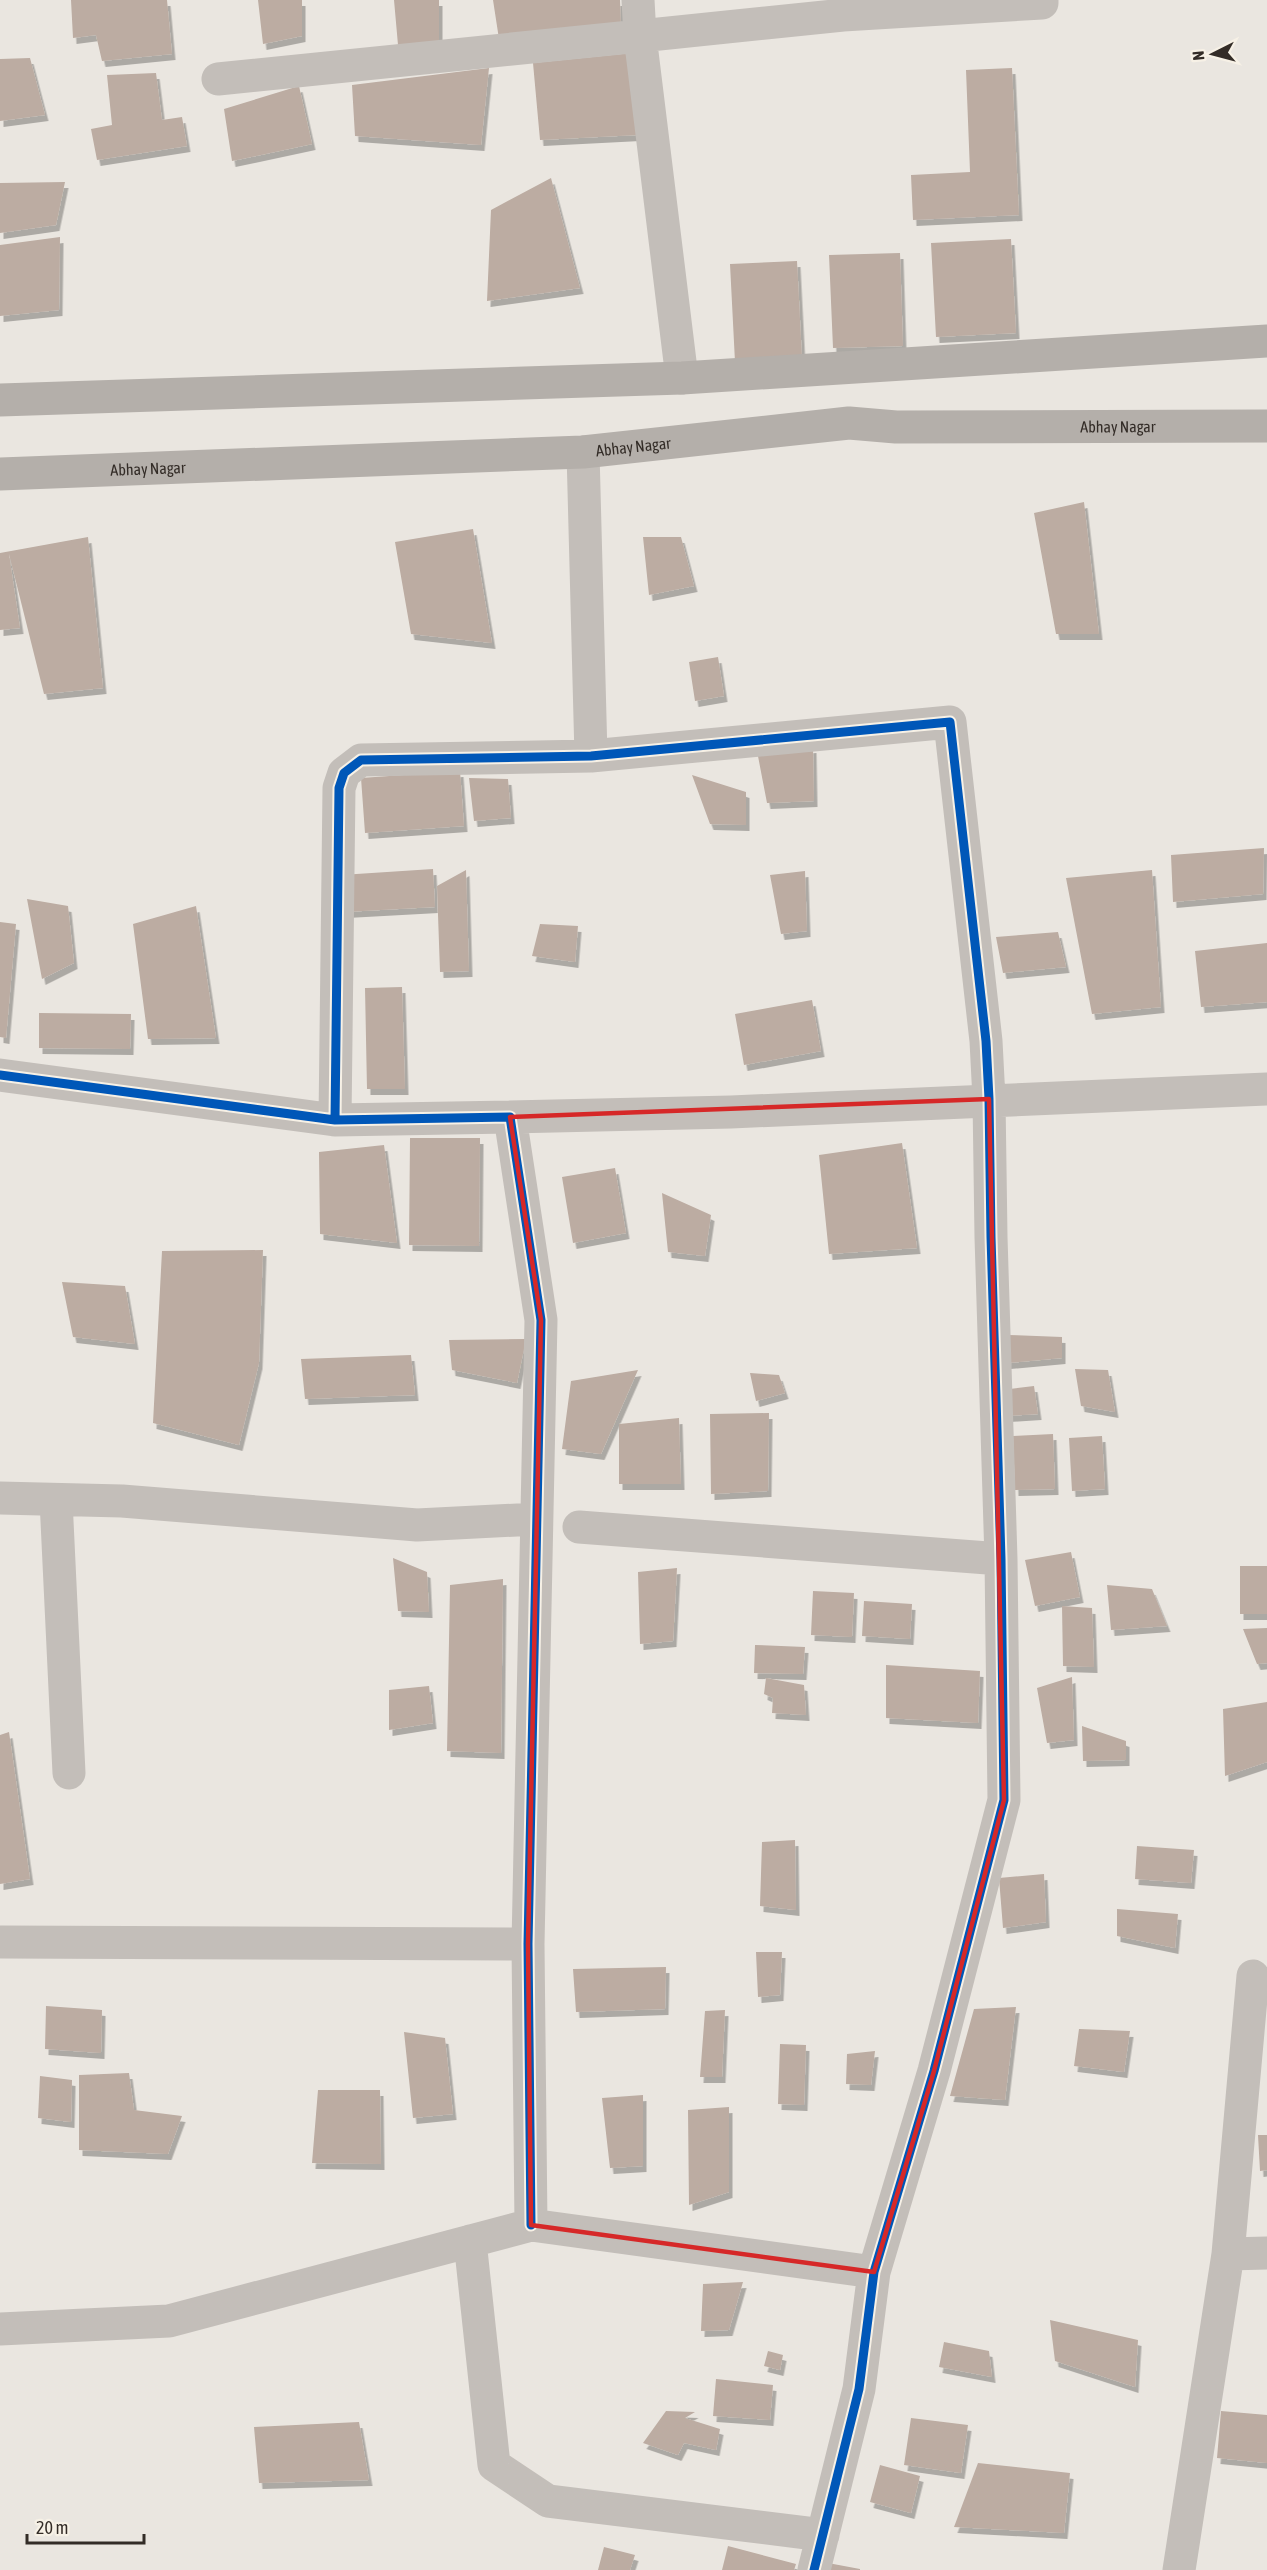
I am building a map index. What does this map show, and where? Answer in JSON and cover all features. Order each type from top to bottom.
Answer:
[{"type":"main road","points":[[0,400],[682,378],[1267,340]]},
{"type":"main road","name":"Abhay Nagar","points":[[0,474],[584,452],[849,423],[896,427],[1267,426]]},
{"type":"street","points":[[638,0],[640,36],[682,378]]},
{"type":"street","points":[[218,79],[843,15],[1042,3],[1042,0]]},
{"type":"street","points":[[584,452],[591,756]]},
{"type":"street","points":[[335,1120],[339,788],[344,773],[361,760],[591,756],[950,722],[986,1041],[990,1100],[991,1237],[1001,1559],[1004,1800],[934,2072],[874,2272],[859,2389],[814,2570]]},
{"type":"street","points":[[0,1075],[335,1120],[731,1112],[1267,1089]]},
{"type":"street","points":[[510,1117],[541,1320],[528,1944],[531,2225]]},
{"type":"street","points":[[0,1498],[133,1502],[417,1525],[536,1519]]},
{"type":"street","points":[[56,1500],[69,1773]]},
{"type":"street","points":[[579,1527],[1001,1559]]},
{"type":"street","points":[[0,1942],[528,1944]]},
{"type":"street","points":[[1179,2570],[1228,2254],[1253,1976]]},
{"type":"street","points":[[0,2329],[169,2321],[531,2225],[874,2272]]},
{"type":"street","points":[[470,2241],[494,2464],[548,2501],[823,2535]]},
{"type":"street","points":[[1228,2254],[1267,2253]]},
{"type":"highlighted area","points":[[989,1099],[1004,1800],[934,2071],[874,2272],[531,2225],[528,1944],[541,1320],[510,1117]]},
{"type":"building","points":[[71,0],[167,0],[172,54],[102,61],[96,35],[73,38]]},
{"type":"building","points":[[258,0],[302,0],[302,36],[263,44]]},
{"type":"building","points":[[394,0],[439,0],[439,41],[398,45]]},
{"type":"building","points":[[493,0],[620,0],[621,28],[499,39]]},
{"type":"building","points":[[632,53],[637,135],[540,140],[533,63]]},
{"type":"building","points":[[30,58],[45,115],[0,121],[0,59]]},
{"type":"building","points":[[489,68],[481,145],[355,136],[352,85]]},
{"type":"building","points":[[1012,68],[1019,215],[913,220],[911,175],[970,172],[966,70]]},
{"type":"building","points":[[156,73],[162,120],[182,117],[187,146],[97,160],[91,129],[112,125],[107,75]]},
{"type":"building","points":[[299,86],[312,144],[232,161],[224,109]]},
{"type":"building","points":[[551,178],[580,288],[487,301],[491,210]]},
{"type":"building","points":[[65,182],[56,225],[0,233],[0,183]]},
{"type":"building","points":[[60,237],[59,310],[0,316],[0,245]]},
{"type":"building","points":[[1011,239],[1016,333],[936,337],[931,243]]},
{"type":"building","points":[[900,253],[903,346],[833,348],[829,255]]},
{"type":"building","points":[[797,261],[802,359],[735,362],[730,264]]},
{"type":"building","points":[[1084,502],[1099,634],[1056,634],[1034,513]]},
{"type":"building","points":[[473,529],[492,643],[411,634],[395,542]]},
{"type":"building","points":[[88,537],[103,688],[44,694],[9,554],[20,628],[0,630],[0,553]]},
{"type":"building","points":[[643,537],[681,537],[694,586],[649,595]]},
{"type":"building","points":[[718,657],[724,696],[695,701],[689,662]]},
{"type":"building","points":[[813,747],[814,801],[767,803],[757,751]]},
{"type":"building","points":[[460,771],[464,826],[365,833],[361,778]]},
{"type":"building","points":[[692,775],[746,792],[746,825],[710,824]]},
{"type":"building","points":[[469,778],[508,779],[511,818],[474,821]]},
{"type":"building","points":[[1264,848],[1263,894],[1173,902],[1171,855]]},
{"type":"building","points":[[433,869],[435,907],[344,912],[341,875]]},
{"type":"building","points":[[466,870],[469,971],[440,972],[437,886]]},
{"type":"building","points":[[1152,870],[1161,1007],[1092,1014],[1066,878]]},
{"type":"building","points":[[805,871],[807,931],[781,934],[770,875]]},
{"type":"building","points":[[27,899],[68,906],[74,963],[42,979]]},
{"type":"building","points":[[196,906],[216,1038],[148,1039],[133,924]]},
{"type":"building","points":[[0,922],[16,924],[6,1038],[0,1037]]},
{"type":"building","points":[[540,924],[578,926],[575,962],[532,956]]},
{"type":"building","points":[[1058,932],[1066,967],[1003,973],[996,937]]},
{"type":"building","points":[[1267,943],[1267,1002],[1201,1007],[1195,951]]},
{"type":"building","points":[[402,987],[405,1089],[367,1089],[365,988]]},
{"type":"building","points":[[812,1000],[821,1051],[744,1065],[735,1014]]},
{"type":"building","points":[[39,1013],[131,1014],[130,1049],[39,1048]]},
{"type":"building","points":[[410,1138],[480,1138],[479,1246],[409,1245]]},
{"type":"building","points":[[902,1143],[917,1248],[829,1254],[819,1155]]},
{"type":"building","points":[[384,1145],[397,1243],[320,1234],[319,1152]]},
{"type":"building","points":[[615,1168],[626,1233],[573,1243],[562,1177]]},
{"type":"building","points":[[662,1193],[711,1215],[705,1256],[668,1252]]},
{"type":"building","points":[[263,1250],[259,1363],[239,1445],[153,1423],[162,1251]]},
{"type":"building","points":[[62,1282],[125,1286],[135,1344],[73,1337]]},
{"type":"building","points":[[1008,1335],[1062,1337],[1062,1358],[1007,1363]]},
{"type":"building","points":[[526,1339],[517,1383],[452,1370],[449,1340]]},
{"type":"building","points":[[411,1355],[415,1395],[305,1399],[301,1359]]},
{"type":"building","points":[[1075,1369],[1108,1370],[1115,1412],[1081,1406]]},
{"type":"building","points":[[638,1370],[601,1454],[562,1449],[571,1381]]},
{"type":"building","points":[[750,1373],[779,1375],[785,1393],[756,1401]]},
{"type":"building","points":[[1034,1386],[1038,1414],[1006,1416],[1001,1390]]},
{"type":"building","points":[[769,1413],[768,1491],[711,1494],[710,1414]]},
{"type":"building","points":[[679,1418],[681,1484],[619,1484],[619,1424]]},
{"type":"building","points":[[1053,1434],[1055,1489],[1015,1490],[1013,1436]]},
{"type":"building","points":[[1102,1436],[1105,1489],[1072,1491],[1069,1438]]},
{"type":"building","points":[[1071,1552],[1080,1597],[1035,1606],[1025,1560]]},
{"type":"building","points":[[393,1558],[427,1572],[429,1612],[398,1611]]},
{"type":"building","points":[[1240,1566],[1267,1566],[1267,1614],[1240,1614]]},
{"type":"building","points":[[677,1568],[673,1641],[640,1644],[638,1572]]},
{"type":"building","points":[[503,1579],[501,1753],[447,1751],[450,1585]]},
{"type":"building","points":[[1107,1585],[1152,1589],[1167,1626],[1111,1630]]},
{"type":"building","points":[[813,1591],[854,1593],[852,1637],[811,1635]]},
{"type":"building","points":[[864,1601],[912,1604],[910,1639],[862,1636]]},
{"type":"building","points":[[1062,1606],[1092,1608],[1094,1667],[1063,1666]]},
{"type":"building","points":[[1267,1628],[1267,1663],[1257,1664],[1243,1629]]},
{"type":"building","points":[[755,1645],[805,1647],[803,1674],[754,1673]]},
{"type":"building","points":[[886,1665],[980,1671],[978,1723],[886,1718]]},
{"type":"building","points":[[1072,1677],[1074,1740],[1047,1743],[1037,1688]]},
{"type":"building","points":[[766,1678],[804,1685],[806,1715],[772,1713],[773,1698],[764,1694]]},
{"type":"building","points":[[429,1686],[433,1723],[389,1730],[389,1690]]},
{"type":"building","points":[[1267,1702],[1267,1762],[1225,1776],[1223,1709]]},
{"type":"building","points":[[1082,1726],[1126,1741],[1126,1760],[1083,1761]]},
{"type":"building","points":[[9,1732],[30,1879],[0,1884],[0,1735]]},
{"type":"building","points":[[795,1840],[796,1910],[760,1906],[762,1842]]},
{"type":"building","points":[[1137,1846],[1194,1850],[1191,1883],[1135,1879]]},
{"type":"building","points":[[1044,1874],[1046,1922],[1003,1928],[999,1878]]},
{"type":"building","points":[[1117,1909],[1178,1914],[1175,1948],[1117,1936]]},
{"type":"building","points":[[756,1952],[782,1952],[780,1995],[758,1997]]},
{"type":"building","points":[[666,1967],[665,2009],[576,2012],[573,1969]]},
{"type":"building","points":[[46,2006],[102,2010],[101,2053],[45,2049]]},
{"type":"building","points":[[1016,2007],[1005,2100],[950,2096],[974,2009]]},
{"type":"building","points":[[725,2010],[722,2077],[700,2077],[705,2011]]},
{"type":"building","points":[[1079,2029],[1130,2031],[1124,2072],[1074,2066]]},
{"type":"building","points":[[404,2032],[445,2038],[453,2114],[413,2118]]},
{"type":"building","points":[[780,2044],[806,2045],[804,2105],[778,2104]]},
{"type":"building","points":[[875,2051],[871,2085],[846,2084],[847,2054]]},
{"type":"building","points":[[129,2073],[134,2110],[182,2116],[168,2154],[79,2150],[79,2075]]},
{"type":"building","points":[[40,2076],[72,2080],[71,2122],[38,2118]]},
{"type":"building","points":[[318,2090],[380,2090],[381,2164],[312,2163]]},
{"type":"building","points":[[643,2095],[643,2166],[610,2168],[602,2098]]},
{"type":"building","points":[[729,2107],[729,2192],[689,2205],[688,2110]]},
{"type":"building","points":[[1258,2135],[1267,2135],[1267,2170],[1260,2171]]},
{"type":"building","points":[[743,2282],[729,2330],[701,2331],[703,2284]]},
{"type":"building","points":[[1050,2320],[1138,2340],[1135,2387],[1055,2361]]},
{"type":"building","points":[[944,2342],[989,2351],[992,2377],[939,2367]]},
{"type":"building","points":[[768,2351],[783,2355],[780,2370],[764,2366]]},
{"type":"building","points":[[716,2379],[773,2385],[770,2420],[713,2416]]},
{"type":"building","points":[[666,2411],[695,2412],[685,2418],[720,2429],[716,2450],[684,2443],[678,2455],[643,2443]]},
{"type":"building","points":[[1221,2411],[1267,2415],[1267,2463],[1217,2458]]},
{"type":"building","points":[[911,2418],[968,2425],[961,2473],[904,2465]]},
{"type":"building","points":[[359,2422],[369,2480],[259,2483],[254,2427]]},
{"type":"building","points":[[978,2463],[1070,2473],[1064,2533],[954,2527]]},
{"type":"building","points":[[880,2465],[920,2476],[911,2513],[870,2502]]},
{"type":"building","points":[[728,2546],[796,2564],[794,2570],[722,2570]]},
{"type":"building","points":[[604,2547],[635,2555],[630,2570],[598,2570]]},
{"type":"building","points":[[828,2563],[860,2569],[860,2570],[827,2570]]},
{"type":"cycle path","points":[[335,1120],[339,788],[344,773],[361,760],[591,756],[950,722],[986,1041],[989,1099],[1001,1559],[1004,1800],[934,2071],[874,2272],[859,2389],[814,2570]]},
{"type":"cycle path","points":[[0,1075],[335,1120],[510,1117],[541,1320],[528,1944],[531,2225]]}]
